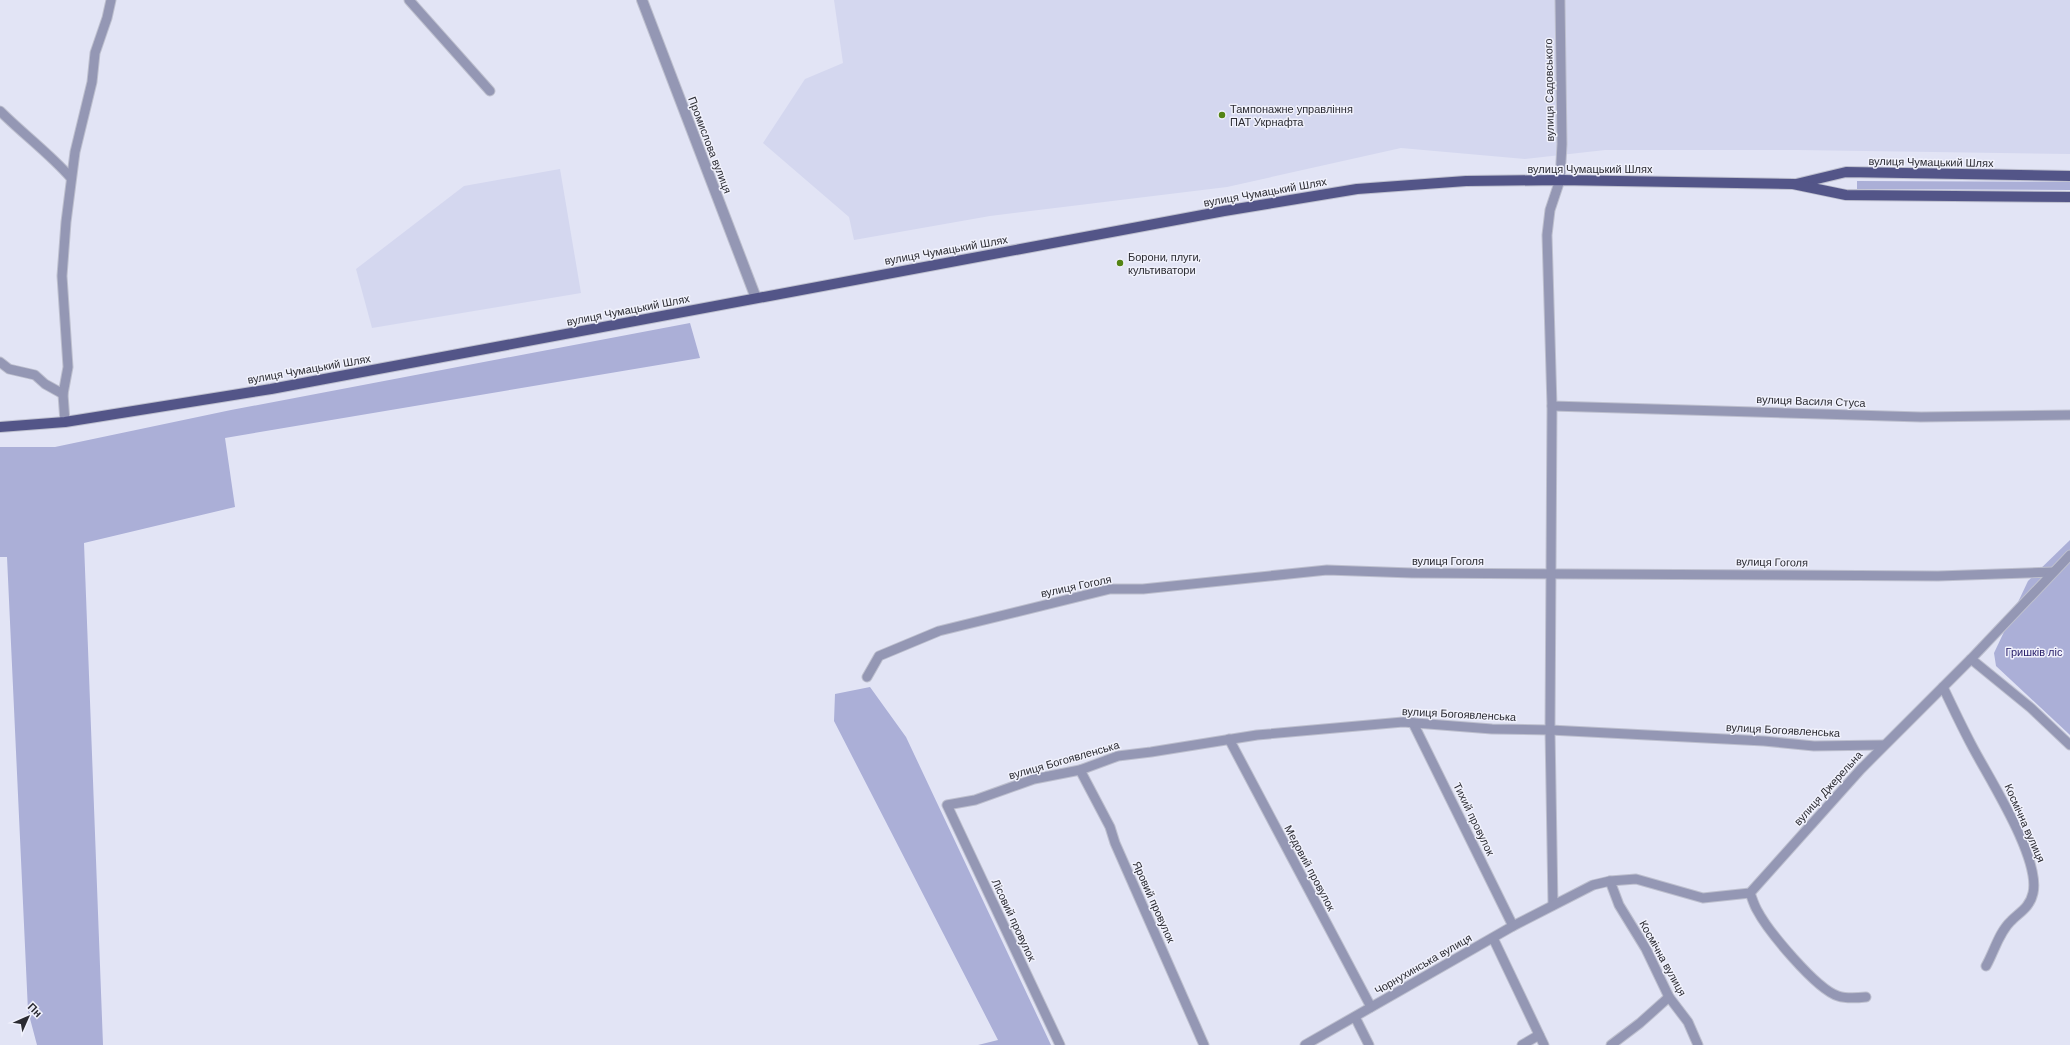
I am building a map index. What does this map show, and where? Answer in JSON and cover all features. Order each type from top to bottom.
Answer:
[{"type":"main road","name":"вулиця Чумацький Шлях","points":[[1792,184],[1846,172],[2070,176]]},
{"type":"main road","name":"вулиця Чумацький Шлях","points":[[0,427],[65,422],[271,389],[1224,211],[1357,189],[1466,182],[1560,180],[1792,184],[1846,195],[2070,197]]},
{"type":"street","points":[[65,422],[63,394],[68,367],[62,276],[71,178],[92,82],[95,53],[107,18],[111,0]]},
{"type":"street","points":[[408,0],[490,91]]},
{"type":"street","name":"Промислова вулиця","points":[[642,0],[756,298]]},
{"type":"street","name":"вулиця Садовського","points":[[1553,905],[1550,730],[1552,406],[1546,235],[1550,210],[1560,180],[1562,144],[1560,0]]},
{"type":"street","points":[[0,111],[30,141],[58,163],[71,178]]},
{"type":"street","points":[[0,362],[9,369],[35,375],[45,384],[63,394]]},
{"type":"street","name":"вулиця Василя Стуса","points":[[1552,406],[1921,417],[2070,414]]},
{"type":"street","name":"вулиця Джерельна","points":[[1750,893],[1883,745],[1971,659],[2052,572],[2070,555]]},
{"type":"street","name":"вулиця Гоголя","points":[[867,677],[879,656],[938,631],[1110,589],[1143,589],[1327,570],[1938,576],[2052,572]]},
{"type":"street","points":[[1971,659],[2031,708],[2070,745]]},
{"type":"street","name":"Космічна вулиця","points":[[1943,686],[1972,745],[1998,791],[2028,856],[2034,877],[2031,901],[2024,910],[2010,922],[1986,966]]},
{"type":"street","name":"вулиця Богоявленська","points":[[947,805],[975,800],[1034,779],[1080,770],[1118,756],[1265,734],[1404,722],[1492,729],[1550,730],[1764,741],[1814,746],[1883,745]]},
{"type":"street","name":"Тихий провулок","points":[[1413,723],[1513,926]]},
{"type":"street","name":"Медовий провулок","points":[[1229,739],[1371,1008]]},
{"type":"street","name":"Яровий провулок","points":[[1080,770],[1110,827],[1115,843],[1204,1045]]},
{"type":"street","name":"Лісовий провулок","points":[[947,805],[1060,1045]]},
{"type":"street","points":[[1553,905],[1593,885],[1610,881],[1636,880],[1703,898],[1750,893],[1757,910],[1766,925],[1816,981],[1837,996],[1846,998],[1866,997]]},
{"type":"street","name":"Космічна вулиця","points":[[1610,881],[1619,905],[1646,949],[1669,997],[1688,1022],[1698,1045]]},
{"type":"street","name":"Чорнухинська вулиця","points":[[1305,1045],[1513,926],[1553,905]]},
{"type":"street","points":[[1493,938],[1544,1045]]},
{"type":"street","points":[[1611,1045],[1640,1023],[1669,997]]},
{"type":"street","points":[[1356,1017],[1369,1045]]},
{"type":"street","points":[[1522,1045],[1539,1035]]},
{"type":"shaded area","points":[[834,0],[2070,0],[2070,154],[1798,150],[1605,150],[1525,159],[1401,148],[1227,187],[990,216],[854,240],[849,217],[763,143],[805,79],[843,63]]},
{"type":"shaded area","points":[[560,169],[581,293],[372,328],[356,269],[464,186]]},
{"type":"green space","points":[[1857,181],[2070,182],[2070,190],[1857,189]]},
{"type":"green space","points":[[690,323],[700,358],[225,438],[235,507],[84,543],[103,1045],[37,1045],[28,1011],[7,557],[0,557],[0,447],[55,447],[231,410]]},
{"type":"green space","name":"Гришків ліс","points":[[2070,540],[2070,735],[1996,666],[1994,653],[2028,581]]},
{"type":"green space","points":[[870,687],[906,737],[1051,1045],[978,1045],[998,1040],[834,721],[835,694]]},
{"type":"place","name":"Тампонажне управління ПАТ Укрнафта","points":[[1222,115]]},
{"type":"place","name":"Борони, плуги, культиватори","points":[[1120,263]]}]
